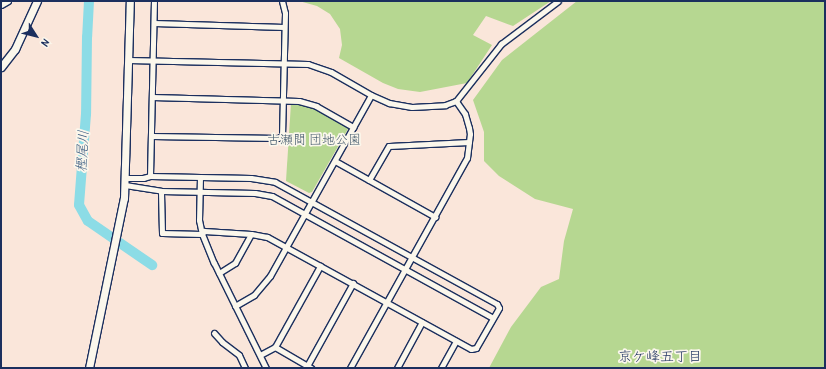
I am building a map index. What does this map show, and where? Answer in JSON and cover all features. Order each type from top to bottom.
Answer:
[{"type":"street","points":[[1,5],[8,1]]},
{"type":"street","points":[[1,67],[8,61],[16,49],[37,1]]},
{"type":"street","points":[[89,368],[122,209],[125,182],[130,1]]},
{"type":"street","points":[[150,176],[154,1]]},
{"type":"street","points":[[152,136],[278,138],[282,136],[284,13],[282,1]]},
{"type":"street","points":[[128,60],[283,63],[318,67],[371,95],[390,103],[408,106],[445,105],[456,101],[501,44],[558,1]]},
{"type":"street","points":[[154,24],[284,27]]},
{"type":"street","points":[[235,306],[250,299],[260,291],[287,246],[371,95]]},
{"type":"street","points":[[152,98],[283,100],[312,104],[353,127]]},
{"type":"street","points":[[350,368],[464,164],[470,134],[467,119],[456,101]]},
{"type":"street","points":[[369,180],[388,146],[469,142]]},
{"type":"street","points":[[335,160],[435,217]]},
{"type":"street","points":[[125,182],[150,176],[269,180],[281,184],[497,304],[499,308],[475,350],[320,266],[287,246],[267,237],[251,234],[204,231],[202,234],[162,233],[162,190]]},
{"type":"street","points":[[200,177],[199,220],[202,234],[219,273],[266,368]]},
{"type":"street","points":[[125,182],[162,190],[264,194],[278,199],[493,318]]},
{"type":"street","points":[[219,273],[235,263],[251,234]]},
{"type":"street","points":[[260,355],[275,347],[320,266]]},
{"type":"street","points":[[275,347],[309,367],[353,283]]},
{"type":"street","points":[[397,368],[422,322]]},
{"type":"street","points":[[214,333],[222,342],[239,355],[245,368]]},
{"type":"street","points":[[442,368],[456,341]]},
{"type":"green space","points":[[299,1],[551,1],[513,26],[486,16],[473,35],[492,45],[467,83],[420,92],[398,89],[383,83],[339,58],[342,45],[340,29],[330,14],[317,6]]},
{"type":"green space","points":[[577,1],[825,1],[825,368],[489,368],[511,327],[541,287],[559,279],[564,241],[573,209],[535,199],[499,176],[484,161],[484,132],[473,100],[502,60]]},
{"type":"green space","name":"古瀬間 団地公園","points":[[291,103],[316,109],[348,126],[348,129],[312,192],[309,193],[286,181]]},
{"type":"waterway","name":"樫尾川","points":[[89,1],[86,114],[79,205],[88,221],[152,265]]},
{"type":"district","name":"京ケ峰五丁目","points":[[660,356]]}]
